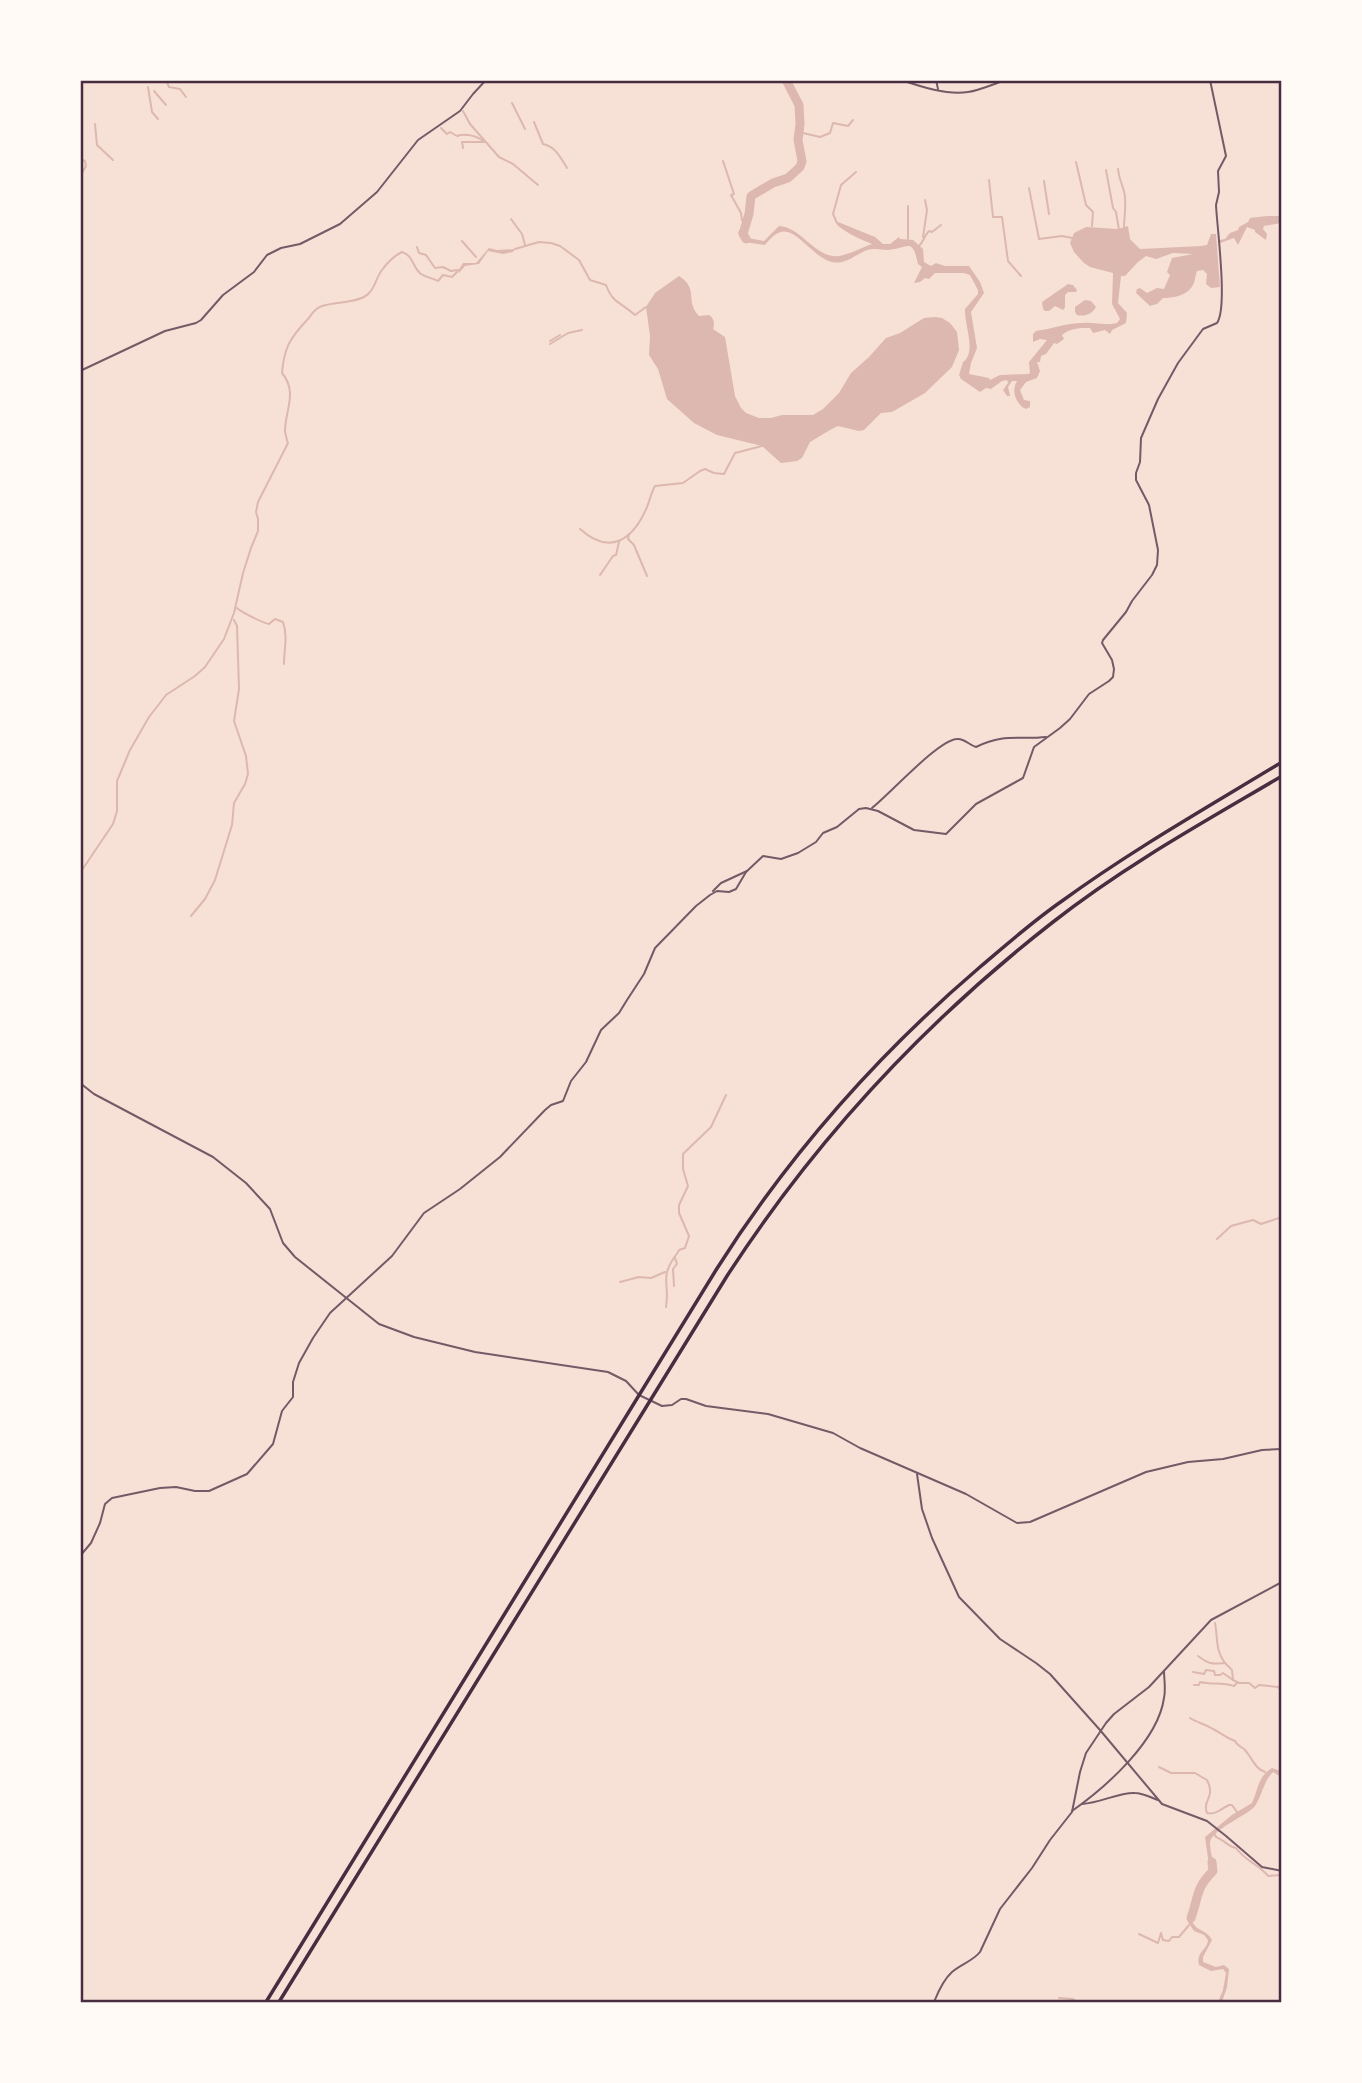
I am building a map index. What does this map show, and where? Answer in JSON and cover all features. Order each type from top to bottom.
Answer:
[{"type":"highway","points":[[266,2003],[739,1234],[816,1132],[911,1029],[996,953],[1061,901],[1112,866],[1282,762]]},
{"type":"highway","points":[[279,2003],[751,1238],[827,1140],[906,1052],[954,1006],[1054,921],[1112,880],[1282,776]]},
{"type":"street","points":[[80,371],[165,331],[197,323],[223,295],[254,272],[267,255],[281,248],[300,244],[340,224],[377,192],[418,140],[454,117],[486,80]]},
{"type":"street","points":[[901,80],[939,90],[969,92],[1006,80]]},
{"type":"street","points":[[936,80],[939,90]]},
{"type":"street","points":[[710,895],[718,891],[733,891],[763,856],[781,859],[799,853],[859,809],[871,808],[914,830],[946,834],[976,804],[1023,778],[1034,747],[1054,734],[1070,719],[1089,694],[1113,677],[1114,668],[1103,640],[1126,612],[1157,565],[1157,542],[1149,505],[1136,480],[1141,438],[1178,363],[1203,329],[1220,320],[1222,294],[1216,205],[1219,192],[1218,172],[1226,156],[1210,80]]},
{"type":"street","points":[[871,808],[935,750],[952,739],[962,739],[976,747],[1014,736],[1047,737]]},
{"type":"street","points":[[80,1556],[91,1543],[105,1504],[112,1498],[160,1488],[209,1491],[247,1474],[273,1444],[282,1411],[293,1396],[292,1382],[299,1363],[330,1312],[392,1256],[424,1213],[490,1165],[545,1110],[563,1101],[571,1081],[586,1062],[601,1030],[627,1000],[644,974],[655,948],[721,883],[749,870]]},
{"type":"street","points":[[80,1083],[94,1094],[213,1157],[246,1182],[270,1209],[283,1243],[295,1257],[379,1324],[414,1337],[475,1352],[608,1372],[626,1381],[639,1395],[662,1406],[686,1399],[706,1406],[768,1414],[833,1433],[860,1448],[966,1494],[1017,1522],[1030,1522],[1146,1472],[1188,1462],[1282,1449]]},
{"type":"street","points":[[916,1472],[922,1509],[959,1597],[1010,1648],[1050,1674],[1158,1800]]},
{"type":"street","points":[[1072,1812],[1086,1752],[1114,1714],[1149,1687],[1211,1620],[1282,1582]]},
{"type":"street","points":[[934,2003],[941,1986],[951,1973],[980,1952],[1000,1909],[1072,1812],[1111,1780],[1143,1744],[1155,1724],[1165,1697],[1164,1671]]},
{"type":"street","points":[[1082,1804],[1094,1804],[1125,1793],[1137,1792],[1172,1809],[1207,1821],[1262,1867],[1282,1871]]},
{"type":"shaded area","points":[[1281,216],[1281,223],[1264,226],[1266,240],[1247,227],[1238,245],[1234,238],[1220,243],[1220,240],[1238,230],[1250,218]]},
{"type":"shaded area","points":[[838,222],[875,237],[883,244],[890,244],[899,237],[913,240],[923,249],[924,262],[931,266],[936,263],[945,266],[969,266],[984,293],[971,312],[977,348],[969,374],[990,380],[1000,375],[1030,373],[1029,362],[1047,340],[1033,342],[1033,334],[1036,331],[1076,323],[1112,324],[1120,319],[1112,304],[1113,273],[1084,263],[1070,243],[1074,233],[1086,227],[1118,229],[1128,226],[1130,239],[1140,249],[1207,245],[1211,234],[1216,234],[1220,287],[1211,288],[1206,284],[1207,274],[1203,270],[1197,271],[1188,291],[1178,296],[1163,298],[1150,306],[1136,293],[1137,289],[1147,293],[1157,288],[1164,289],[1170,275],[1167,272],[1172,258],[1193,254],[1173,253],[1156,259],[1146,256],[1125,276],[1121,276],[1118,303],[1127,313],[1126,323],[1112,330],[1110,334],[1105,330],[1093,333],[1090,328],[1086,328],[1062,335],[1064,339],[1054,343],[1046,354],[1041,356],[1040,362],[1037,362],[1040,371],[1037,378],[1026,382],[1020,390],[1024,400],[1030,401],[1030,407],[1026,409],[1016,398],[1014,391],[1017,381],[1012,381],[1008,387],[1010,396],[1007,396],[1003,390],[1007,380],[980,392],[959,375],[970,345],[965,309],[978,294],[970,275],[935,273],[929,279],[914,283],[922,267],[918,264],[914,250],[908,246],[867,250],[845,261],[833,262],[817,254],[788,232],[777,234],[765,245],[743,242],[738,232],[742,228],[748,238],[764,241],[779,226],[787,228],[830,256],[843,255],[872,244],[845,231],[837,225]]},
{"type":"shaded area","points":[[489,248],[515,249],[503,254],[488,251],[479,264],[465,266],[459,273],[463,263],[476,263]]},
{"type":"shaded area","points":[[679,276],[689,286],[692,305],[699,316],[711,316],[714,321],[713,329],[725,337],[735,396],[741,408],[759,418],[813,415],[823,409],[839,393],[851,373],[886,338],[924,318],[942,318],[950,323],[957,332],[959,350],[952,367],[925,393],[892,412],[881,413],[864,430],[838,426],[810,442],[802,458],[781,463],[762,446],[717,435],[694,423],[667,399],[658,369],[649,355],[650,336],[646,307],[655,293]]},
{"type":"shaded area","points":[[1068,284],[1077,290],[1065,295],[1063,310],[1055,306],[1045,311],[1042,302]]},
{"type":"shaded area","points":[[1085,300],[1091,301],[1096,307],[1088,314],[1077,315],[1075,307]]},
{"type":"shaded area","points":[[1272,1768],[1281,1771],[1281,1777],[1273,1772],[1255,1806],[1222,1828],[1211,1839],[1215,1871],[1210,1872],[1205,1837],[1252,1803],[1261,1779]]},
{"type":"shaded area","points":[[1193,1905],[1193,1923],[1212,1940],[1203,1962],[1216,1967],[1224,1965],[1229,1969],[1222,2002],[1218,2002],[1226,1973],[1223,1969],[1211,1971],[1199,1965],[1200,1954],[1208,1940],[1194,1931],[1188,1922]]},
{"type":"waterway","points":[[166,80],[169,87],[180,89],[186,97]]},
{"type":"waterway","points":[[746,239],[743,234],[751,196],[788,178],[800,167],[802,161],[798,140],[799,105],[786,80]]},
{"type":"waterway","points":[[148,87],[152,112],[158,119]]},
{"type":"waterway","points":[[154,91],[166,105]]},
{"type":"waterway","points":[[512,103],[525,129]]},
{"type":"waterway","points":[[463,111],[470,124],[499,157],[513,164],[538,185]]},
{"type":"waterway","points":[[799,137],[803,133],[820,137],[830,133],[833,123],[848,126],[853,120]]},
{"type":"waterway","points":[[534,122],[543,144],[554,150],[567,168]]},
{"type":"waterway","points":[[95,124],[97,145],[113,160]]},
{"type":"waterway","points":[[441,128],[447,134],[450,132],[457,136],[472,136],[484,142]]},
{"type":"waterway","points":[[463,148],[462,142],[484,142]]},
{"type":"waterway","points":[[80,158],[85,161],[86,166],[80,177]]},
{"type":"waterway","points":[[723,161],[734,194],[731,195],[742,220],[747,222]]},
{"type":"waterway","points":[[1076,162],[1086,205],[1093,212],[1092,226]]},
{"type":"waterway","points":[[1118,169],[1125,195],[1124,229]]},
{"type":"waterway","points":[[1106,170],[1119,230]]},
{"type":"waterway","points":[[837,223],[833,214],[841,185],[856,172]]},
{"type":"waterway","points":[[989,180],[993,217],[1002,217],[1008,261],[1021,276]]},
{"type":"waterway","points":[[1044,181],[1049,214]]},
{"type":"waterway","points":[[1029,188],[1039,239],[1062,236],[1072,238]]},
{"type":"waterway","points":[[923,237],[927,210],[925,200]]},
{"type":"waterway","points":[[908,206],[908,239]]},
{"type":"waterway","points":[[511,219],[522,234],[525,245]]},
{"type":"waterway","points":[[919,246],[929,231],[932,232],[941,225]]},
{"type":"waterway","points":[[462,241],[476,257]]},
{"type":"waterway","points":[[515,249],[539,242],[560,246],[579,260],[590,280],[606,285],[615,299],[635,315],[646,307]]},
{"type":"waterway","points":[[417,247],[419,253],[426,255],[435,268],[458,270]]},
{"type":"waterway","points":[[80,873],[113,824],[117,811],[117,781],[130,750],[149,717],[166,695],[205,667],[224,639],[258,531],[258,502],[288,443],[285,431],[290,394],[287,380],[282,373],[284,357],[292,338],[319,307],[354,300],[368,294],[384,267],[402,252],[409,256],[421,274],[438,281],[443,275],[452,277],[457,272]]},
{"type":"waterway","points":[[550,344],[568,333],[582,330]]},
{"type":"waterway","points":[[550,341],[560,335]]},
{"type":"waterway","points":[[580,529],[601,542],[620,540],[628,536],[641,519],[655,486],[683,483],[705,469],[724,474],[735,453],[762,446]]},
{"type":"waterway","points":[[629,534],[628,539],[634,545],[647,576]]},
{"type":"waterway","points":[[600,575],[616,555],[619,542]]},
{"type":"waterway","points":[[237,608],[269,624],[275,619],[283,622],[286,638],[284,664]]},
{"type":"waterway","points":[[191,916],[205,899],[215,880],[232,825],[234,803],[248,774],[246,756],[234,721],[239,689],[237,626],[234,620]]},
{"type":"waterway","points":[[666,1307],[668,1269],[679,1250],[685,1248],[689,1236],[679,1213],[679,1205],[688,1186],[683,1169],[683,1154],[711,1127],[726,1095]]},
{"type":"waterway","points":[[1217,1239],[1231,1226],[1253,1220],[1261,1224],[1282,1217]]},
{"type":"waterway","points":[[674,1286],[673,1269],[677,1264],[675,1258]]},
{"type":"waterway","points":[[620,1282],[639,1277],[651,1278],[665,1272]]},
{"type":"waterway","points":[[1215,1623],[1218,1649],[1225,1663]]},
{"type":"waterway","points":[[1198,1656],[1211,1663],[1225,1663],[1232,1670],[1233,1680],[1239,1683],[1249,1683],[1255,1688],[1259,1685],[1278,1687],[1282,1691]]},
{"type":"waterway","points":[[1193,1672],[1204,1674],[1206,1670],[1214,1671],[1215,1675],[1223,1673],[1233,1680]]},
{"type":"waterway","points":[[1194,1685],[1199,1685],[1200,1682],[1234,1686],[1237,1683]]},
{"type":"waterway","points":[[1190,1718],[1235,1741],[1258,1768],[1265,1772]]},
{"type":"waterway","points":[[1159,1767],[1171,1773],[1195,1773],[1207,1780],[1210,1791],[1207,1813],[1216,1812],[1229,1805],[1237,1812]]},
{"type":"waterway","points":[[1214,1833],[1268,1876],[1282,1875]]},
{"type":"waterway","points":[[1191,1918],[1200,1888],[1213,1871],[1212,1862]]},
{"type":"waterway","points":[[1139,1934],[1158,1943],[1161,1933],[1163,1940],[1169,1941],[1172,1937],[1179,1937],[1189,1925]]},
{"type":"waterway","points":[[1059,1998],[1073,1999],[1076,2002]]}]
